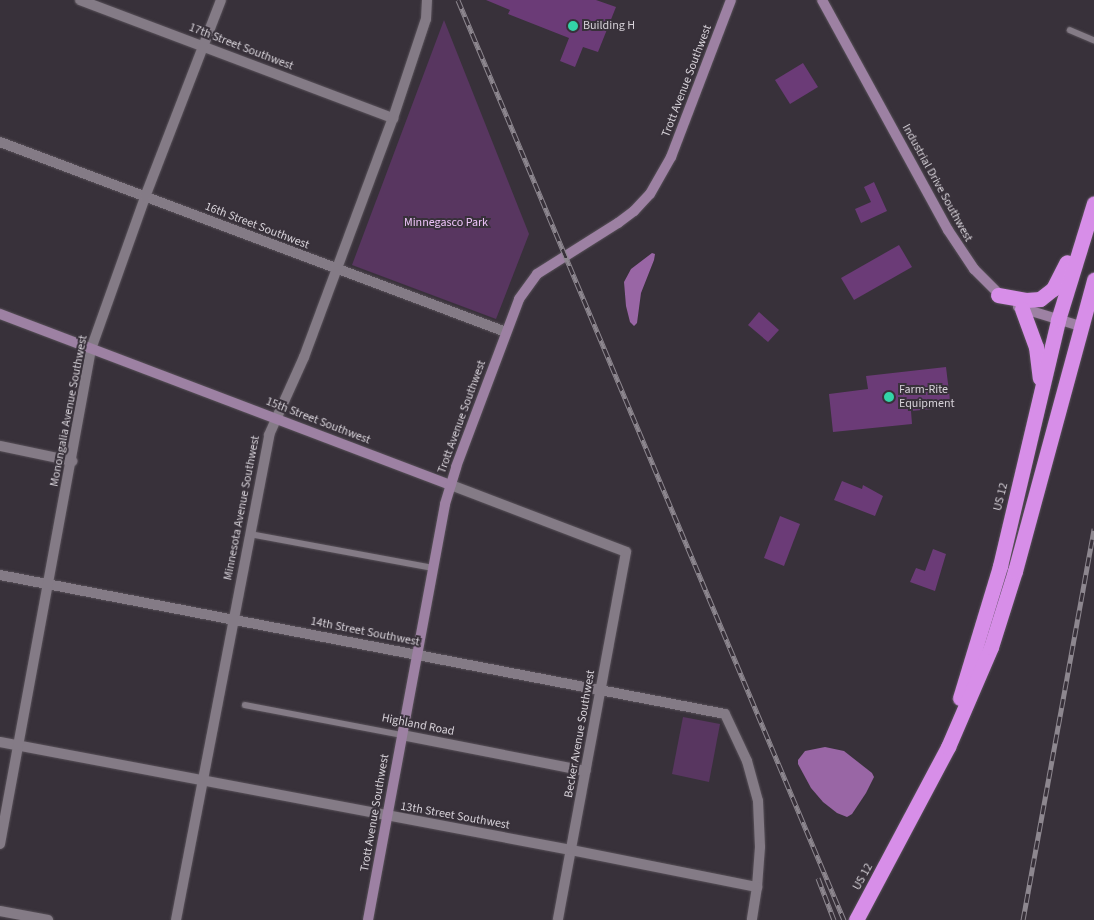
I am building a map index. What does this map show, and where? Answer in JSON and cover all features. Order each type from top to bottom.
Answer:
[{"type":"highway","points":[[998,295],[1032,301],[1047,296],[1061,275],[1093,206]]},
{"type":"highway","name":"US 12","points":[[923,795],[957,707],[978,641],[1034,424],[1058,320],[1093,206]]},
{"type":"highway","name":"US 12","points":[[856,920],[923,795],[965,711],[994,638],[1015,571],[1094,280]]},
{"type":"highway","points":[[1022,309],[1039,362],[1039,384],[1034,424]]},
{"type":"street","name":"17th Street Southwest","points":[[80,0],[393,118]]},
{"type":"street","name":"Monongalia Avenue Southwest","points":[[0,844],[72,461],[91,348],[145,197],[221,0]]},
{"type":"street","name":"Minnesota Avenue Southwest","points":[[176,920],[269,435],[304,357],[393,118],[426,19],[427,0]]},
{"type":"street","name":"Trott Avenue Southwest","points":[[368,920],[416,654],[451,484],[506,332],[523,291],[537,274],[634,212],[658,183],[671,157],[731,0]]},
{"type":"street","name":"Industrial Drive Southwest","points":[[822,0],[948,230],[974,269],[998,295],[1022,309],[1080,326]]},
{"type":"street","name":"16th Street Southwest","points":[[0,142],[506,332]]},
{"type":"street","name":"15th Street Southwest","points":[[0,314],[626,552]]},
{"type":"street","points":[[0,446],[72,461]]},
{"type":"street","name":"Becker Avenue Southwest","points":[[558,920],[626,552]]},
{"type":"street","name":"14th Street Southwest","points":[[0,575],[724,714],[747,761],[758,801],[760,848],[758,888]]},
{"type":"street","name":"Highland Road","points":[[402,735],[586,771]]},
{"type":"street","name":"13th Street Southwest","points":[[0,742],[571,850],[758,888]]},
{"type":"street","points":[[752,920],[758,888]]},
{"type":"street","points":[[0,911],[48,920]]},
{"type":"lane","points":[[1070,30],[1094,40]]},
{"type":"lane","points":[[250,534],[433,568]]},
{"type":"lane","name":"Highland Road","points":[[245,705],[402,735]]},
{"type":"green space","name":"Minnegasco Park","points":[[444,20],[529,234],[496,319],[352,265]]},
{"type":"green space","points":[[683,717],[720,724],[709,782],[672,774]]},
{"type":"shaded area","points":[[652,253],[655,254],[654,260],[641,293],[637,323],[634,326],[630,322],[626,306],[624,282],[631,269]]},
{"type":"shaded area","points":[[825,747],[844,751],[872,773],[874,777],[852,814],[847,817],[837,813],[823,802],[811,788],[798,764],[798,760],[805,751]]},
{"type":"building","name":"Building H","points":[[486,0],[596,0],[616,7],[598,52],[583,47],[575,67],[560,61],[569,38],[508,14],[510,10]]},
{"type":"building","points":[[803,63],[818,87],[790,104],[775,80]]},
{"type":"building","points":[[874,182],[887,211],[861,223],[855,209],[871,202],[864,187]]},
{"type":"building","points":[[899,245],[912,267],[854,300],[841,278]]},
{"type":"building","points":[[759,312],[779,330],[768,342],[748,325]]},
{"type":"building","name":"Farm-Rite Equipment","points":[[946,367],[950,400],[944,408],[911,411],[912,424],[833,432],[829,394],[868,389],[866,376]]},
{"type":"building","points":[[842,481],[862,489],[863,485],[883,496],[875,516],[834,500]]},
{"type":"building","points":[[780,516],[800,524],[784,566],[764,558]]},
{"type":"building","points":[[933,549],[946,554],[935,591],[910,582],[916,568],[925,571]]},
{"type":"railway","points":[[458,0],[844,920]]},
{"type":"railway","points":[[1023,920],[1094,528]]},
{"type":"railway","points":[[818,878],[834,920]]},
{"type":"place","name":"Building H","points":[[573,26]]},
{"type":"place","name":"Farm-Rite Equipment","points":[[889,397]]}]
